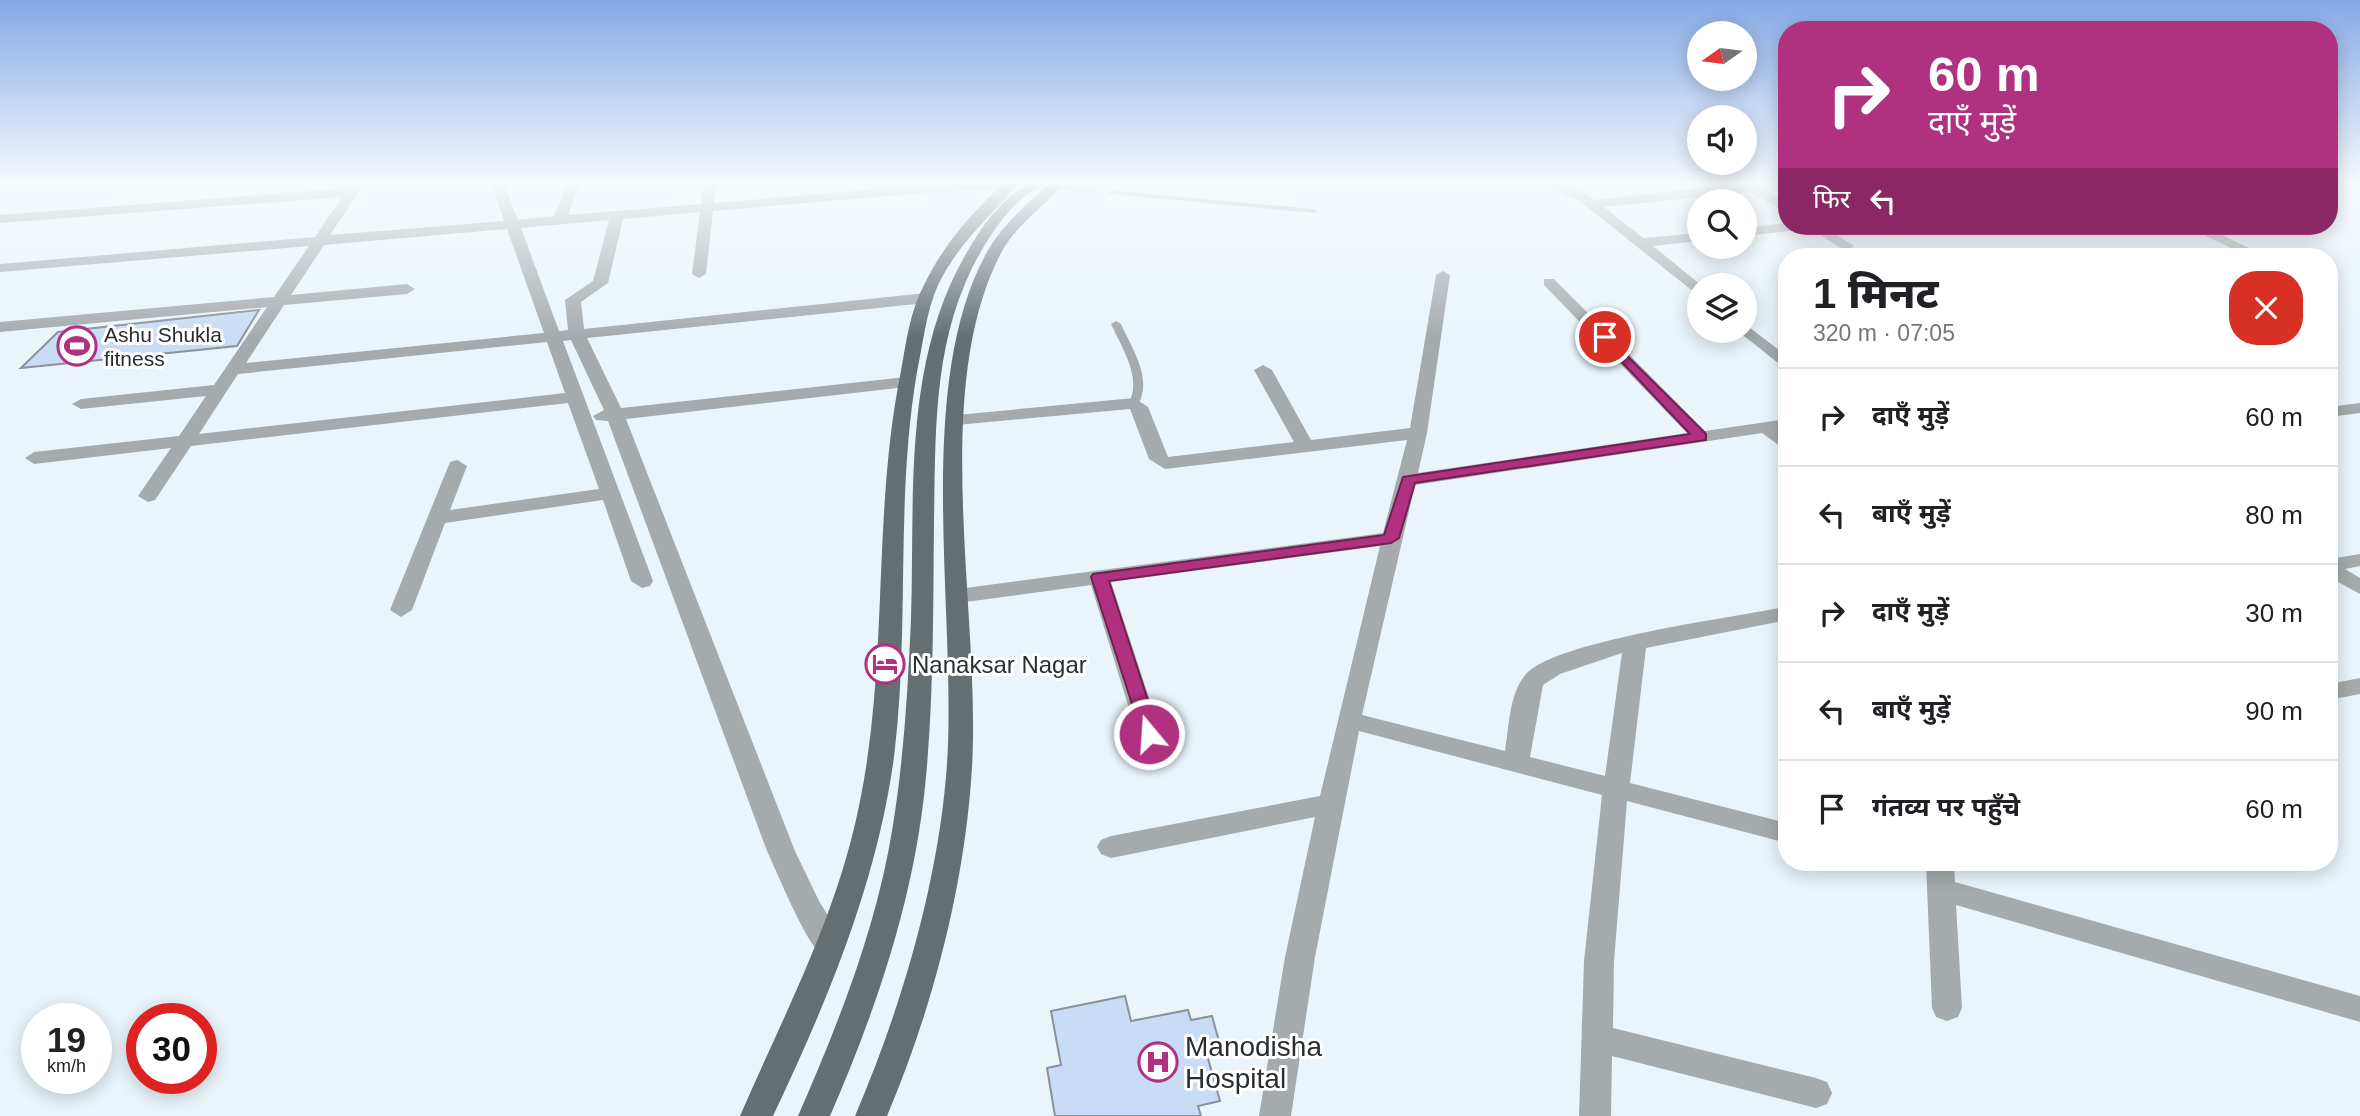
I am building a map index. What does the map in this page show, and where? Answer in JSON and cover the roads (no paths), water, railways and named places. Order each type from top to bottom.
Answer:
[{"type":"main road","points":[[756,1116],[820,979],[859,856],[881,758],[892,596],[898,443],[906,382],[926,298],[954,245],[966,234]]},
{"type":"main road","points":[[814,1116],[861,1003],[887,919],[906,830],[916,743],[927,422],[934,355],[959,277],[987,234]]},
{"type":"main road","points":[[871,1116],[925,962],[953,840],[961,728],[957,420],[961,361],[976,290],[1002,234]]},
{"type":"street","points":[[148,496],[276,302],[324,234]]},
{"type":"street","points":[[0,268],[410,234]]},
{"type":"street","points":[[517,234],[639,574],[670,558]]},
{"type":"street","points":[[612,234],[600,283],[573,300],[577,334],[615,414],[781,851],[808,908],[831,945]]},
{"type":"street","points":[[699,274],[704,234]]},
{"type":"street","points":[[1630,234],[1687,281]]},
{"type":"street","points":[[1829,235],[1847,246]]},
{"type":"street","points":[[2212,235],[2241,248]]},
{"type":"street","points":[[1641,243],[1687,237]]},
{"type":"street","points":[[1275,1116],[1300,957],[1349,720],[1418,433],[1443,275]]},
{"type":"street","points":[[1549,282],[1701,437]]},
{"type":"street","points":[[0,327],[407,289]]},
{"type":"street","points":[[231,370],[926,298]]},
{"type":"street","points":[[1757,339],[1778,357]]},
{"type":"street","points":[[1263,370],[1305,446]]},
{"type":"street","points":[[582,418],[906,382]]},
{"type":"street","points":[[81,404],[218,390]]},
{"type":"street","points":[[34,458],[574,397]]},
{"type":"street","points":[[957,420],[1134,403],[1139,407],[1158,459],[1165,463],[1418,433]]},
{"type":"street","points":[[2338,411],[2360,408]]},
{"type":"street","points":[[1408,480],[1778,425]]},
{"type":"street","points":[[1766,427],[1778,437]]},
{"type":"street","points":[[401,610],[457,466]]},
{"type":"street","points":[[437,518],[609,493]]},
{"type":"street","points":[[958,596],[1391,538]]},
{"type":"street","points":[[2338,564],[2360,560]]},
{"type":"street","points":[[2338,572],[2360,587]]},
{"type":"street","points":[[1099,577],[1149,734]]},
{"type":"street","points":[[1516,763],[1533,681],[1550,666],[1635,644],[1778,615]]},
{"type":"street","points":[[1595,1116],[1600,948],[1616,789],[1635,644]]},
{"type":"street","points":[[2338,690],[2360,686]]},
{"type":"street","points":[[1349,720],[1778,831]]},
{"type":"street","points":[[1111,847],[1331,804]]},
{"type":"street","points":[[1947,1008],[1942,876],[2360,1009]]},
{"type":"street","points":[[1597,1038],[1816,1093]]},
{"type":"lane","points":[[1116,324],[1139,381],[1139,397],[1134,403]]},
{"type":"place","name":"Ashu Shukla fitness","points":[[77,346]]},
{"type":"place","name":"Nanaksar Nagar","points":[[885,664]]},
{"type":"place","name":"Manodisha Hospital","points":[[1158,1062]]}]
